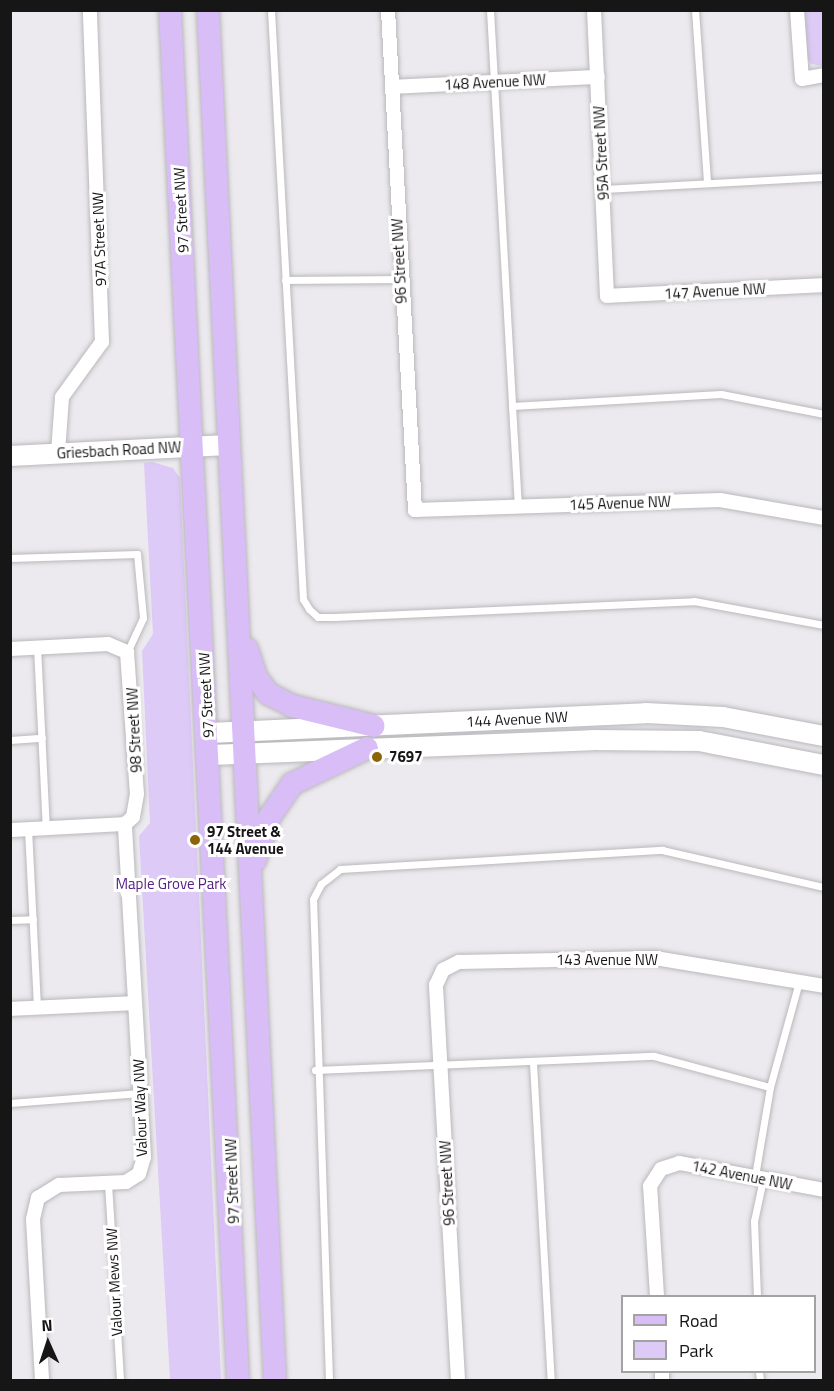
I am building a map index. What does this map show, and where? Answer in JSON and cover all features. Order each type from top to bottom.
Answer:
[{"type":"main road","name":"97 Street NW","points":[[170,10],[209,744],[238,1380]]},
{"type":"main road","points":[[208,10],[275,1380]]},
{"type":"main road","points":[[236,614],[256,677],[269,694],[293,706],[374,726]]},
{"type":"main road","points":[[250,873],[269,818],[292,784],[367,748]]},
{"type":"street","name":"97A Street NW","points":[[58,453],[56,424],[62,397],[102,342],[90,10]]},
{"type":"street","name":"96 Street NW","points":[[388,10],[399,279],[415,510]]},
{"type":"street","name":"95A Street NW","points":[[594,10],[607,296]]},
{"type":"street","points":[[797,10],[802,79],[824,75]]},
{"type":"street","name":"148 Avenue NW","points":[[392,87],[598,77]]},
{"type":"street","name":"147 Avenue NW","points":[[607,296],[824,285]]},
{"type":"street","name":"Griesbach Road NW","points":[[10,456],[228,445]]},
{"type":"street","name":"145 Avenue NW","points":[[415,510],[720,500],[824,518]]},
{"type":"street","points":[[10,649],[123,649]]},
{"type":"street","name":"98 Street NW","points":[[123,649],[137,794],[129,821]]},
{"type":"street","name":"144 Avenue NW","points":[[209,744],[244,742],[374,726],[646,713],[723,717],[824,736]]},
{"type":"street","name":"144 Avenue NW","points":[[244,742],[367,748],[699,741],[824,765]]},
{"type":"street","points":[[10,830],[129,821]]},
{"type":"street","name":"Valour Way NW","points":[[42,1380],[33,1219],[38,1198],[59,1185],[108,1182],[139,1173],[144,1157],[135,1003],[129,821]]},
{"type":"street","name":"143 Avenue NW","points":[[436,985],[443,970],[459,962],[655,958],[824,986]]},
{"type":"street","name":"96 Street NW","points":[[436,985],[458,1380]]},
{"type":"street","points":[[10,1009],[135,1003]]},
{"type":"street","name":"142 Avenue NW","points":[[657,1295],[650,1186],[661,1169],[680,1163],[824,1190]]},
{"type":"lane","points":[[271,10],[303,599],[318,617],[694,601],[824,625]]},
{"type":"lane","points":[[490,10],[518,507]]},
{"type":"lane","points":[[695,10],[707,182]]},
{"type":"lane","points":[[603,189],[824,177]]},
{"type":"lane","points":[[285,280],[399,279]]},
{"type":"lane","points":[[512,406],[721,394],[824,414]]},
{"type":"lane","points":[[10,558],[137,554],[144,618],[123,649]]},
{"type":"lane","points":[[37,648],[46,828]]},
{"type":"lane","points":[[10,740],[42,738]]},
{"type":"lane","points":[[28,829],[37,1008]]},
{"type":"lane","points":[[329,1380],[315,1070],[313,899],[321,884],[340,869],[662,850],[824,887]]},
{"type":"lane","points":[[10,920],[33,919]]},
{"type":"lane","points":[[757,1295],[754,1221],[770,1087],[799,982]]},
{"type":"lane","points":[[315,1070],[441,1069],[654,1056],[770,1087]]},
{"type":"lane","points":[[533,1063],[550,1380]]},
{"type":"lane","points":[[10,1103],[140,1093]]},
{"type":"lane","name":"Valour Mews NW","points":[[108,1182],[120,1380]]},
{"type":"green space","points":[[802,11],[823,11],[823,66],[811,64],[805,54]]},
{"type":"green space","name":"Maple Grove Park","points":[[152,462],[173,468],[180,478],[221,1380],[170,1380],[139,836],[150,823],[142,651],[153,634],[144,463]]},
{"type":"place","name":"7697","points":[[377,757]]},
{"type":"place","name":"97 Street & 144 Avenue","points":[[195,840]]}]
